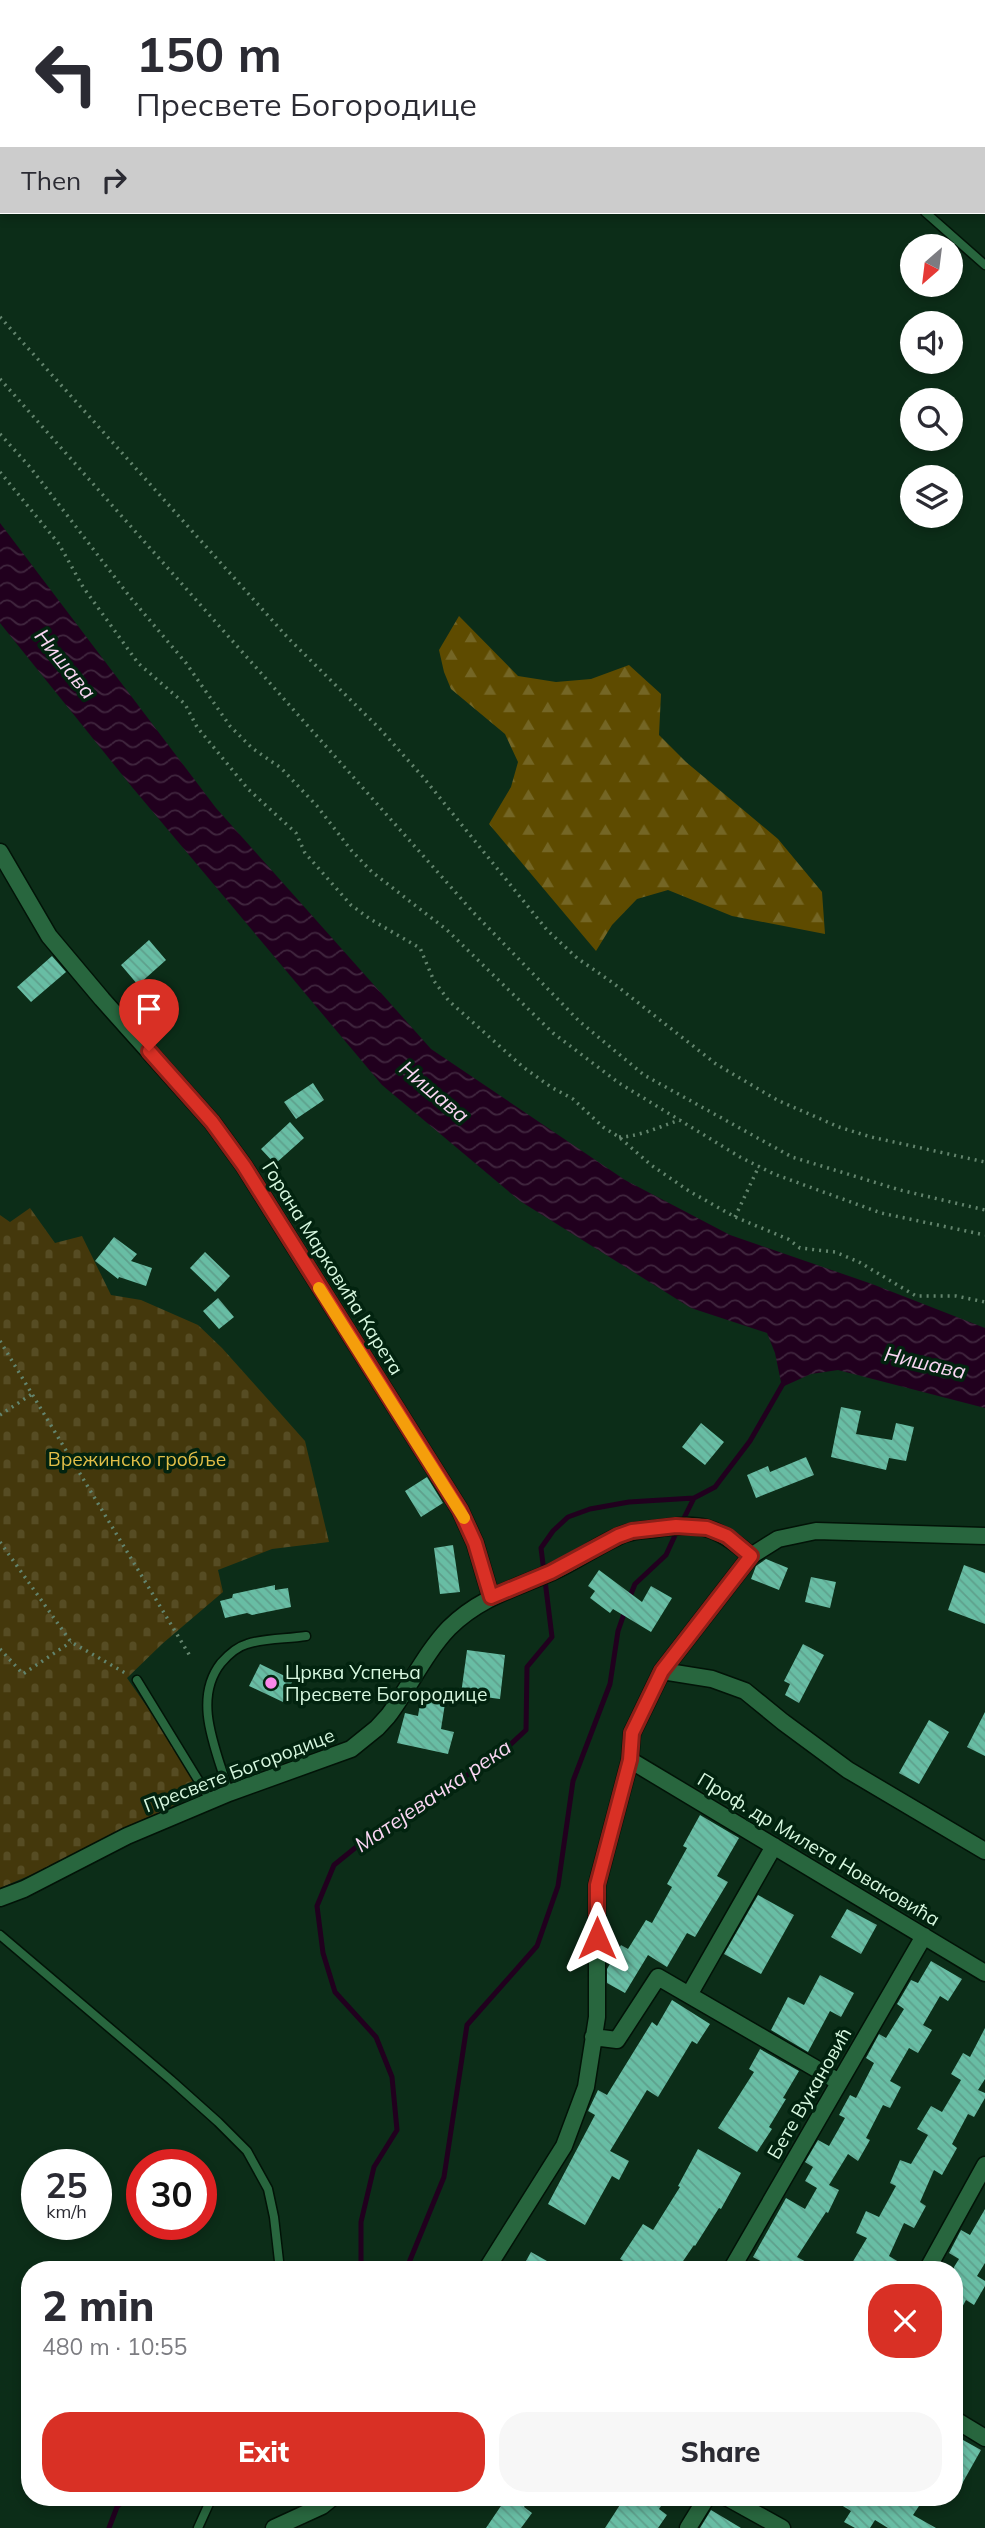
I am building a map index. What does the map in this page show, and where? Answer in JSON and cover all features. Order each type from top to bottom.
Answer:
[{"type":"street","name":"Горана Марковића Карета","points":[[0,852],[49,936],[212,1122],[244,1166],[460,1510],[475,1543],[491,1597]]},
{"type":"street","name":"Пресвете Богородице","points":[[0,1898],[24,1889],[127,1836],[229,1793],[351,1749],[388,1716],[450,1628],[491,1597],[546,1575],[618,1536],[632,1531],[680,1526],[716,1530],[733,1540],[751,1556]]},
{"type":"street","points":[[492,2261],[564,2146],[586,2087],[597,2017],[597,1885],[630,1760],[632,1733],[662,1671],[751,1556],[778,1539],[816,1531],[985,1536]]},
{"type":"street","points":[[662,1671],[712,1679],[745,1690],[783,1723],[848,1770],[985,1851]]},
{"type":"street","name":"Проф. др Милета Новаковића","points":[[630,1760],[985,1973]]},
{"type":"street","points":[[689,1995],[774,1846]]},
{"type":"street","name":"Бете Вукановић","points":[[736,2261],[924,1936]]},
{"type":"street","points":[[593,2037],[617,2040],[658,1977],[839,2082]]},
{"type":"street","points":[[932,2261],[985,2165]]},
{"type":"street","points":[[963,2425],[985,2438]]},
{"type":"street","points":[[274,2528],[321,2506]]},
{"type":"street","points":[[688,2528],[701,2506]]},
{"type":"street","points":[[742,2506],[782,2528]]},
{"type":"lane","points":[[927,214],[985,265]]},
{"type":"lane","points":[[229,1793],[208,1718],[208,1687],[214,1673],[234,1650],[248,1643],[306,1636]]},
{"type":"lane","points":[[137,1680],[211,1801]]},
{"type":"lane","points":[[0,1935],[181,2089],[247,2151],[268,2189],[279,2261]]},
{"type":"lane","points":[[198,2528],[208,2506]]},
{"type":"path","points":[[0,317],[289,639],[380,729],[423,777],[547,930],[577,958],[632,997],[716,1065],[777,1100],[807,1115],[871,1137],[985,1162]]},
{"type":"path","points":[[0,379],[473,912],[579,1021],[644,1074],[792,1157],[900,1191],[985,1210]]},
{"type":"path","points":[[0,434],[30,467],[130,597],[186,663],[230,726],[252,748],[281,768],[372,872],[447,930],[553,1033],[619,1083],[759,1167],[817,1192],[881,1213],[985,1235]]},
{"type":"path","points":[[0,472],[59,544],[83,587],[138,663],[185,704],[197,727],[248,789],[296,833],[306,853],[351,905],[369,919],[420,948],[434,981],[449,1001],[523,1066],[551,1087],[573,1099],[603,1127],[660,1171],[735,1217],[788,1239],[800,1248],[835,1252],[859,1262],[916,1296],[956,1296],[985,1302]]},
{"type":"path","points":[[619,1137],[639,1136],[680,1120]]},
{"type":"path","points":[[735,1217],[759,1167]]},
{"type":"path","points":[[0,1341],[190,1656]]},
{"type":"path","points":[[0,1415],[32,1394]]},
{"type":"path","points":[[0,1542],[71,1642],[137,1680]]},
{"type":"path","points":[[0,1649],[23,1674],[71,1642]]},
{"type":"green space","points":[[459,616],[518,676],[556,682],[591,679],[629,665],[661,694],[659,735],[686,762],[778,839],[822,892],[825,934],[732,916],[668,890],[637,899],[612,925],[596,951],[489,824],[511,787],[518,762],[505,734],[451,689],[444,672],[439,650]]},
{"type":"green space","name":"Врежинско гробље","points":[[30,1208],[55,1243],[82,1236],[111,1295],[141,1300],[198,1325],[222,1348],[305,1441],[329,1542],[272,1549],[218,1570],[223,1592],[127,1678],[205,1790],[52,1866],[0,1888],[0,1215],[10,1222]]},
{"type":"water","name":"Нишава","points":[[0,523],[216,808],[431,1049],[625,1180],[730,1235],[872,1284],[985,1328],[985,1408],[838,1370],[811,1374],[782,1387],[775,1353],[767,1333],[691,1308],[520,1201],[382,1085],[132,787],[0,623]]},
{"type":"building","points":[[149,940],[166,960],[138,985],[121,965]]},
{"type":"building","points":[[52,956],[66,972],[31,1002],[17,987]]},
{"type":"building","points":[[313,1083],[324,1100],[296,1119],[284,1102]]},
{"type":"building","points":[[290,1122],[304,1138],[275,1164],[261,1149]]},
{"type":"building","points":[[114,1237],[137,1254],[131,1261],[152,1268],[146,1286],[119,1277],[118,1279],[95,1261]]},
{"type":"building","points":[[205,1252],[230,1276],[215,1292],[190,1268]]},
{"type":"building","points":[[218,1298],[234,1317],[219,1329],[203,1311]]},
{"type":"building","points":[[841,1407],[861,1411],[856,1434],[892,1440],[896,1423],[914,1427],[906,1461],[889,1458],[886,1470],[831,1457]]},
{"type":"building","points":[[701,1423],[724,1442],[705,1465],[682,1447]]},
{"type":"building","points":[[806,1457],[814,1475],[756,1498],[747,1475],[768,1466],[770,1472]]},
{"type":"building","points":[[427,1477],[443,1503],[421,1517],[405,1491]]},
{"type":"building","points":[[453,1545],[460,1592],[440,1594],[434,1548]]},
{"type":"building","points":[[766,1559],[788,1568],[779,1590],[751,1579],[756,1566]]},
{"type":"building","points":[[964,1565],[985,1573],[985,1624],[948,1610]]},
{"type":"building","points":[[599,1570],[642,1602],[651,1586],[672,1598],[651,1632],[613,1609],[610,1613],[590,1598],[595,1591],[588,1586]]},
{"type":"building","points":[[811,1577],[836,1582],[830,1608],[805,1602]]},
{"type":"building","points":[[275,1585],[275,1590],[288,1588],[291,1607],[225,1618],[220,1601],[232,1598],[233,1594]]},
{"type":"building","points":[[803,1644],[824,1655],[799,1703],[785,1695],[790,1684],[784,1681]]},
{"type":"building","points":[[467,1650],[505,1655],[500,1699],[461,1694]]},
{"type":"building","name":"Црква Успења Пресвете Богородице","points":[[260,1664],[293,1680],[283,1702],[249,1686]]},
{"type":"building","points":[[422,1692],[446,1697],[441,1729],[454,1732],[448,1754],[397,1743],[405,1713],[418,1716]]},
{"type":"building","points":[[985,1712],[985,1756],[967,1747]]},
{"type":"building","points":[[929,1720],[949,1732],[919,1784],[899,1773]]},
{"type":"building","points":[[700,1815],[739,1838],[717,1876],[728,1882],[695,1937],[687,1933],[667,1967],[648,1955],[625,1993],[607,1983],[607,1969],[621,1945],[628,1949],[646,1920],[652,1923],[672,1887],[667,1884],[687,1848],[683,1846]]},
{"type":"building","points":[[758,1895],[794,1915],[761,1974],[724,1954]]},
{"type":"building","points":[[847,1909],[877,1925],[861,1954],[831,1937]]},
{"type":"building","points":[[931,1961],[962,1979],[948,2001],[940,1996],[923,2025],[932,2030],[918,2053],[909,2048],[890,2081],[901,2087],[890,2108],[883,2105],[866,2138],[870,2140],[858,2161],[848,2154],[829,2185],[839,2190],[828,2213],[826,2212],[797,2257],[804,2261],[760,2261],[753,2257],[786,2198],[805,2209],[817,2188],[805,2181],[813,2167],[805,2162],[818,2140],[829,2146],[845,2118],[839,2115],[850,2095],[856,2098],[874,2063],[866,2058],[879,2034],[886,2038],[904,2009],[897,2004],[911,1980],[918,1983]]},
{"type":"building","points":[[820,1975],[854,1993],[841,2017],[830,2011],[808,2052],[771,2030],[788,1997],[804,2005]]},
{"type":"building","points":[[672,2000],[710,2024],[697,2044],[692,2041],[658,2097],[647,2090],[610,2151],[629,2161],[619,2180],[612,2176],[585,2225],[548,2204],[595,2115],[588,2111],[598,2090],[607,2095],[652,2022],[657,2026]]},
{"type":"building","points":[[985,2028],[985,2079],[978,2090],[985,2093],[985,2098],[974,2117],[968,2114],[952,2144],[957,2148],[942,2175],[934,2170],[920,2202],[926,2206],[914,2228],[904,2223],[889,2256],[897,2261],[853,2261],[867,2238],[856,2233],[866,2211],[879,2217],[896,2186],[890,2183],[900,2160],[911,2164],[928,2135],[917,2129],[931,2106],[942,2112],[961,2080],[951,2074],[963,2053],[970,2057]]},
{"type":"building","points":[[760,2049],[799,2071],[769,2127],[772,2129],[757,2152],[718,2128],[754,2072],[749,2069]]},
{"type":"building","points":[[698,2149],[741,2173],[721,2209],[719,2208],[683,2261],[620,2259],[643,2224],[653,2230],[680,2187],[678,2186]]},
{"type":"building","points":[[985,2209],[985,2263],[977,2276],[985,2281],[985,2286],[974,2305],[966,2300],[963,2306],[963,2261],[958,2261],[959,2259],[949,2253],[961,2230],[970,2235]]},
{"type":"building","points":[[531,2252],[547,2261],[526,2261]]},
{"type":"building","points":[[963,2440],[981,2450],[963,2482]]},
{"type":"building","points":[[501,2506],[524,2506],[532,2513],[521,2528],[486,2528]]},
{"type":"building","points":[[619,2506],[661,2506],[659,2509],[667,2515],[658,2528],[605,2528]]},
{"type":"building","points":[[843,2506],[919,2506],[913,2515],[936,2528],[888,2528],[875,2520],[870,2528],[855,2528],[844,2522],[851,2511]]},
{"type":"building","points":[[711,2510],[741,2528],[700,2528]]},
{"type":"waterway","name":"Матејевачка река","points":[[361,2261],[361,2222],[374,2167],[397,2130],[392,2077],[376,2037],[335,1992],[323,1953],[317,1906],[334,1865],[381,1827],[497,1757],[526,1730],[527,1667],[552,1637],[541,1548],[553,1531],[568,1517],[590,1509],[629,1502],[694,1498],[715,1487],[750,1441],[784,1382]]},
{"type":"waterway","points":[[682,1522],[694,1498]]},
{"type":"waterway","points":[[629,1599],[635,1584],[666,1555],[677,1531]]},
{"type":"waterway","points":[[410,2261],[444,2177],[467,2025],[537,1946],[558,1886],[573,1781],[610,1684],[618,1631],[625,1611]]},
{"type":"waterway","name":"Матејевачка река","points":[[109,2528],[118,2506]]},
{"type":"slow traffic","points":[[319,1288],[464,1518]]},
{"type":"place","name":"Црква Успења Пресвете Богородице","points":[[271,1683]]},
{"type":"route","points":[[149,1051],[212,1122],[244,1166],[460,1510],[475,1543],[491,1597],[574,1562],[618,1536],[632,1531],[676,1526],[707,1528],[727,1536],[751,1556],[662,1671],[632,1733],[630,1760],[597,1885],[597,1938]]}]
